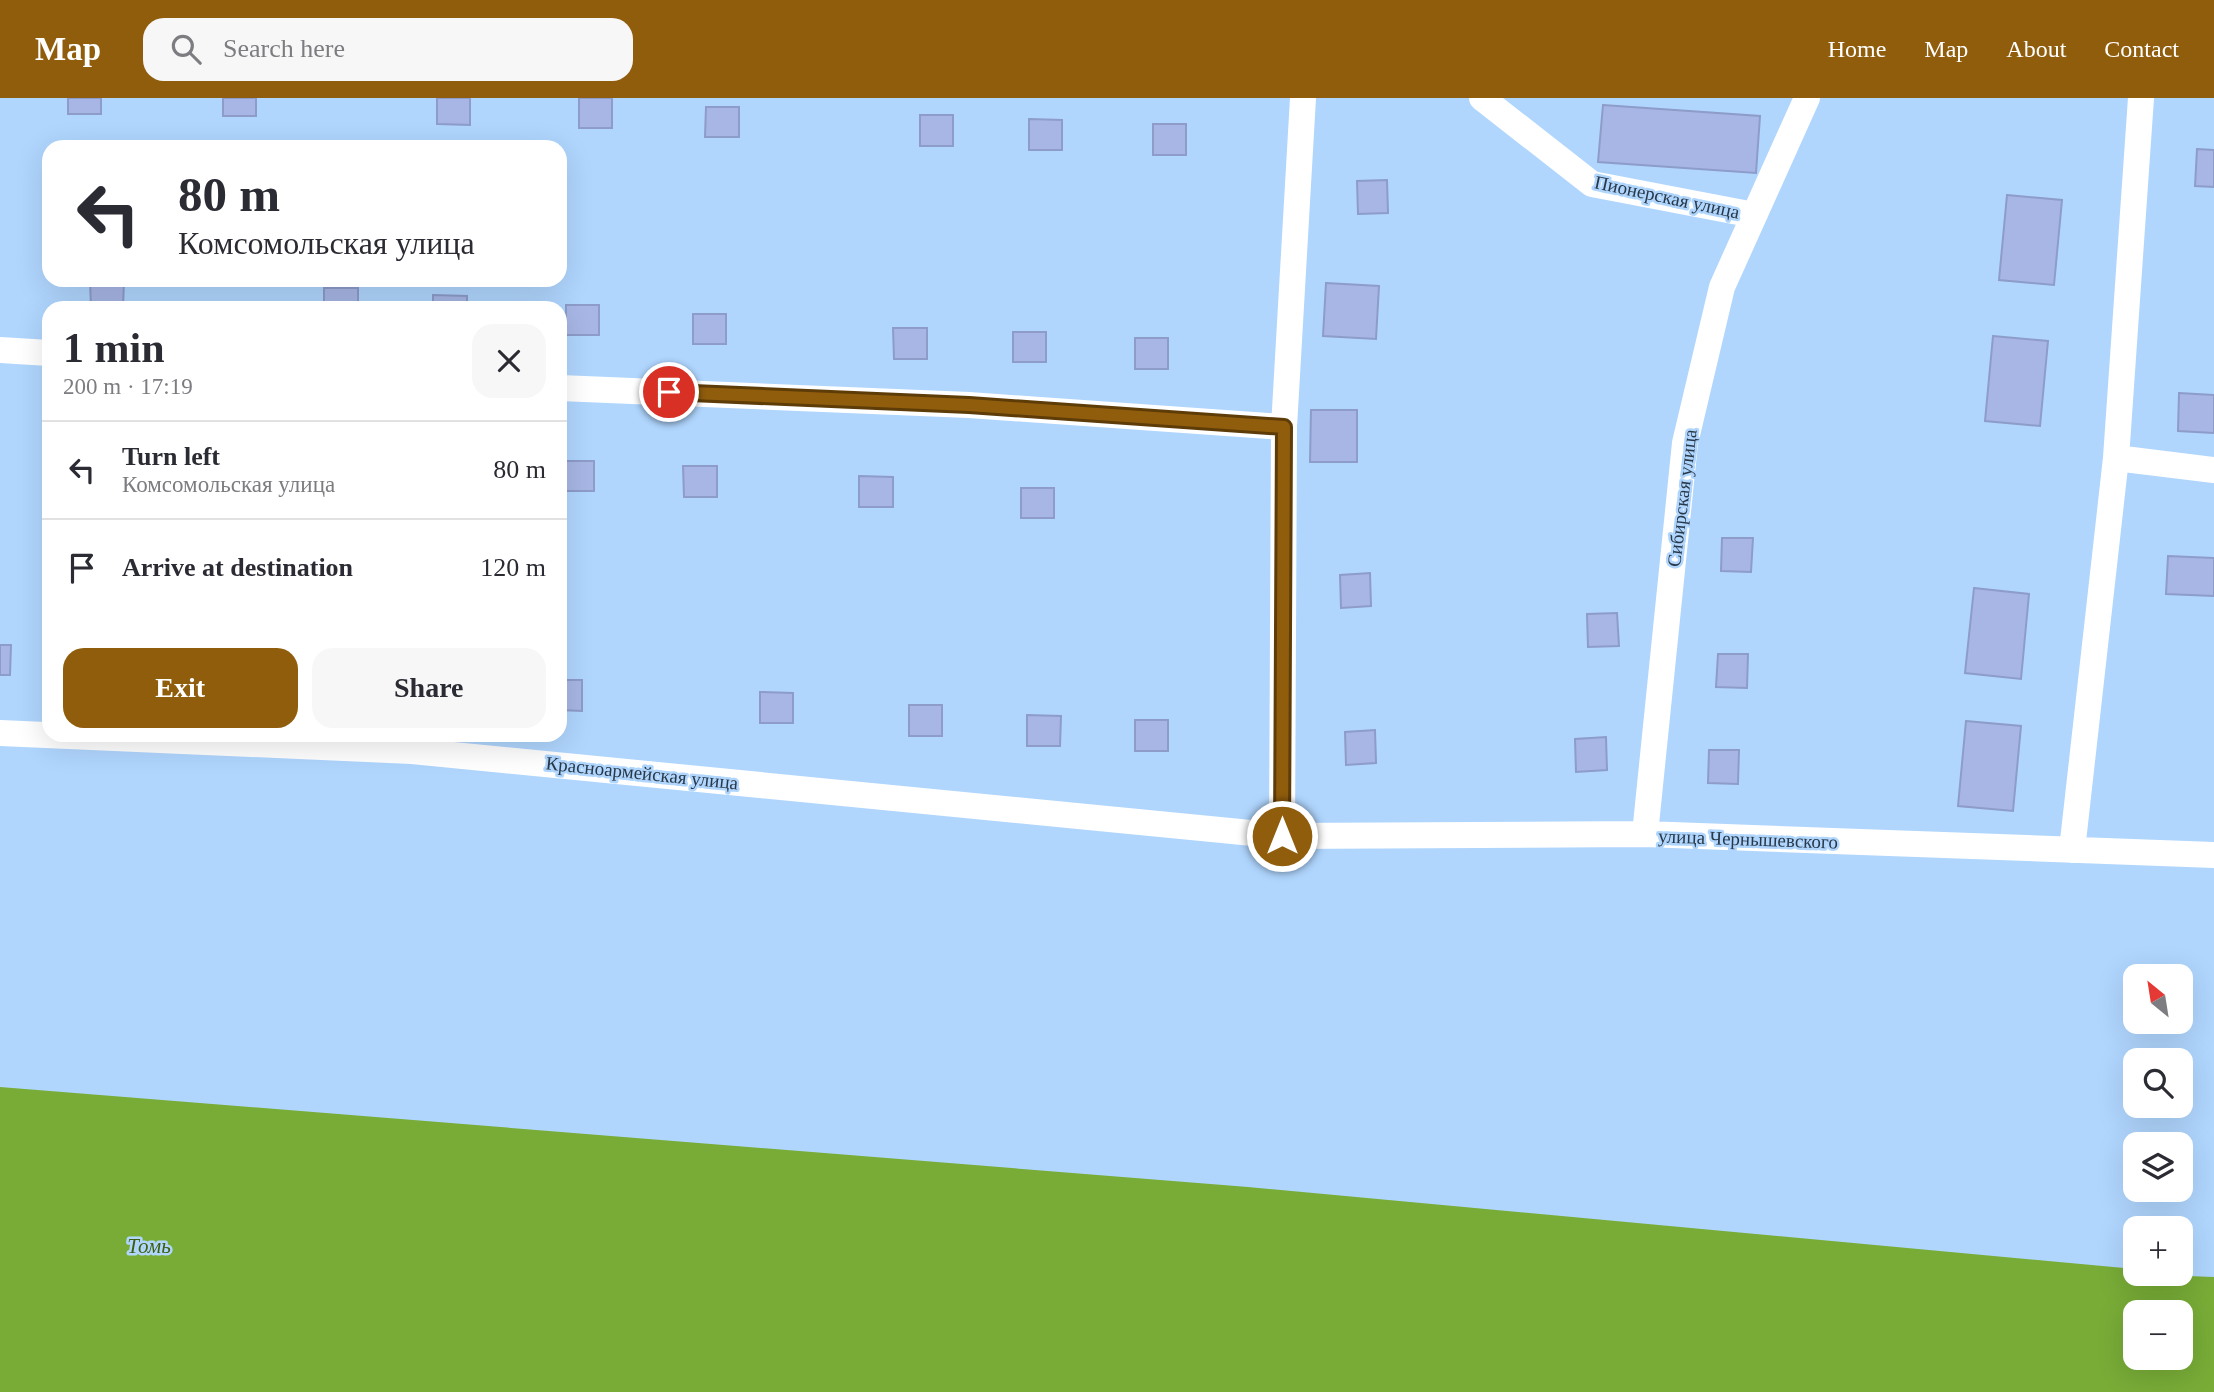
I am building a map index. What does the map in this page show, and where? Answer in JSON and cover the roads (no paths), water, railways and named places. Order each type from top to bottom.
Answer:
[{"type":"street","points":[[1282,836],[1284,427],[1303,98]]},
{"type":"street","name":"Пионерская улица","points":[[1482,98],[1592,184],[1754,215]]},
{"type":"street","name":"Сибирская улица","points":[[1646,834],[1685,443],[1722,287],[1807,98]]},
{"type":"street","points":[[2072,850],[2116,458],[2141,98]]},
{"type":"street","points":[[0,350],[42,353]]},
{"type":"street","points":[[567,388],[969,405],[1284,427]]},
{"type":"street","points":[[2116,458],[2214,470]]},
{"type":"street","name":"Красноармейская улица","points":[[0,733],[42,735]]},
{"type":"street","name":"Красноармейская улица","points":[[206,742],[412,751],[1282,836]]},
{"type":"street","name":"улица Чернышевского","points":[[1282,836],[1646,834],[2214,855]]},
{"type":"water","name":"Томь","points":[[0,1087],[1248,1187],[2123,1268],[2123,1286],[2193,1286],[2193,1276],[2214,1277],[2214,1392],[0,1392]]}]
